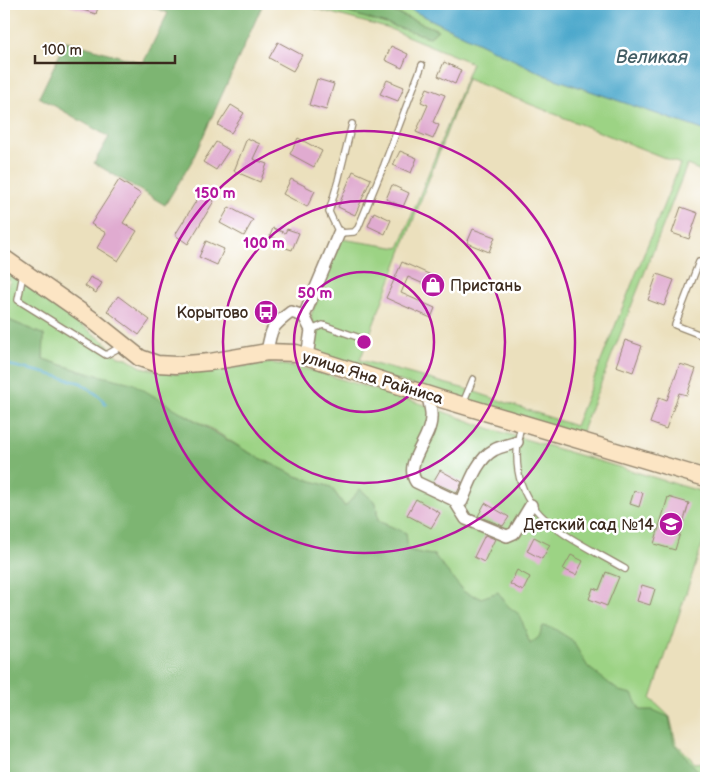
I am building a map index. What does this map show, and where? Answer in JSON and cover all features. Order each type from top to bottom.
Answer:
[{"type":"street","points":[[304,316],[338,233]]},
{"type":"street","name":"улица Яна Райниса","points":[[4,258],[90,318],[140,358],[157,364],[176,365],[210,362],[267,352],[296,353],[706,478]]},
{"type":"street","points":[[267,352],[271,332],[276,323],[291,312],[304,316],[311,330],[307,356]]},
{"type":"street","points":[[428,394],[432,420],[412,466],[412,476],[416,482],[454,500],[462,501],[474,475],[486,456],[494,449],[517,442]]},
{"type":"street","points":[[454,500],[466,519],[507,536],[514,533],[531,505]]},
{"type":"lane","points":[[352,124],[329,212],[338,233],[354,232],[358,228],[422,65]]},
{"type":"lane","points":[[699,262],[675,325],[706,337]]},
{"type":"lane","points":[[23,272],[18,300],[106,355],[124,345]]},
{"type":"lane","points":[[311,330],[322,324],[360,338]]},
{"type":"lane","points":[[462,405],[474,379]]},
{"type":"lane","points":[[522,423],[517,442],[517,466],[531,505],[545,520],[568,537],[625,569]]},
{"type":"green space","points":[[144,4],[263,4],[192,161],[165,205],[94,163],[109,137],[39,97],[66,41],[143,63],[168,13]]},
{"type":"green space","points":[[298,4],[319,4],[430,37],[438,30],[374,4],[399,4],[547,76],[706,131],[706,173],[687,165],[580,436],[314,355],[311,315],[341,239],[399,248],[472,63],[390,29]],"holes":[[[467,79],[680,164],[575,426],[469,390],[360,360]]]},
{"type":"green space","points":[[319,4],[374,4],[438,30],[430,37]]},
{"type":"green space","points":[[4,269],[106,343],[118,357],[127,358],[141,367],[175,374],[272,363],[311,370],[422,404],[491,429],[706,493],[706,533],[651,699],[670,717],[676,743],[695,763],[706,762],[706,775],[701,775],[704,778],[604,778],[396,558],[462,591],[434,555],[407,550],[406,533],[378,521],[376,503],[361,490],[346,508],[331,487],[296,476],[246,451],[173,408],[84,372],[43,359],[44,335],[4,318],[4,298],[10,280],[4,276]]},
{"type":"green space","points":[[4,318],[44,335],[43,359],[84,372],[132,383],[246,451],[296,476],[331,487],[345,507],[360,489],[376,503],[378,521],[406,533],[408,550],[434,555],[464,592],[481,598],[498,592],[508,606],[520,615],[530,644],[539,637],[543,626],[553,628],[572,640],[588,667],[619,691],[632,694],[640,710],[653,710],[669,717],[674,744],[701,774],[706,775],[706,778],[4,778]]},
{"type":"water","name":"Великая","points":[[399,4],[706,4],[706,131],[547,76]]},
{"type":"building","points":[[69,4],[99,4],[96,14],[69,6]]},
{"type":"building","points":[[278,42],[302,55],[293,71],[269,58]]},
{"type":"building","points":[[391,46],[408,54],[402,68],[385,60]]},
{"type":"building","points":[[444,62],[461,70],[455,84],[438,76]]},
{"type":"building","points":[[317,79],[334,84],[326,110],[309,105]]},
{"type":"building","points":[[387,80],[404,87],[398,101],[380,94]]},
{"type":"building","points":[[427,88],[445,95],[433,122],[439,125],[433,139],[416,132],[428,105],[421,102]]},
{"type":"building","points":[[231,105],[244,113],[231,133],[218,125]]},
{"type":"building","points":[[247,138],[260,144],[253,159],[267,164],[260,182],[234,171]]},
{"type":"building","points":[[298,138],[322,151],[314,167],[290,154]]},
{"type":"building","points":[[216,142],[229,150],[216,170],[203,162]]},
{"type":"building","points":[[400,151],[417,158],[411,173],[393,165]]},
{"type":"building","points":[[353,171],[371,179],[355,215],[338,207]]},
{"type":"building","points":[[291,179],[315,191],[307,207],[283,194]]},
{"type":"building","points":[[119,180],[141,194],[123,223],[137,231],[118,261],[97,248],[106,233],[91,224]]},
{"type":"building","points":[[392,185],[409,193],[403,207],[386,199]]},
{"type":"building","points":[[201,193],[214,201],[188,244],[175,235]]},
{"type":"building","points":[[229,207],[253,220],[244,236],[220,223]]},
{"type":"building","points":[[681,207],[698,213],[689,239],[672,233]]},
{"type":"building","points":[[374,212],[391,220],[385,234],[368,226]]},
{"type":"building","points":[[273,228],[285,233],[287,229],[299,233],[292,250],[280,246],[282,241],[270,236]]},
{"type":"building","points":[[473,229],[495,237],[489,252],[467,243]]},
{"type":"building","points":[[206,241],[224,249],[217,265],[199,257]]},
{"type":"building","name":"Пристань","points":[[402,262],[442,280],[437,290],[408,277],[401,293],[435,308],[431,318],[386,298]]},
{"type":"building","points":[[657,274],[674,280],[664,306],[648,300]]},
{"type":"building","points":[[90,277],[102,283],[96,293],[85,286]]},
{"type":"building","points":[[118,296],[150,320],[139,335],[107,311]]},
{"type":"building","points":[[625,340],[642,346],[633,372],[616,366]]},
{"type":"building","points":[[680,364],[696,369],[687,395],[679,393],[666,429],[650,423],[659,397],[667,400]]},
{"type":"building","points":[[440,470],[462,482],[457,493],[433,482]]},
{"type":"building","points":[[634,491],[643,493],[639,507],[630,504]]},
{"type":"building","name":"Детский сад №14","points":[[668,497],[689,503],[675,550],[654,544]]},
{"type":"building","points":[[416,499],[440,513],[431,528],[407,515]]},
{"type":"building","points":[[485,503],[509,517],[503,526],[478,516]]},
{"type":"building","points":[[485,535],[495,539],[484,562],[474,557]]},
{"type":"building","points":[[534,537],[550,545],[542,559],[527,551]]},
{"type":"building","points":[[571,555],[583,561],[576,575],[563,569]]},
{"type":"building","points":[[517,570],[530,577],[523,591],[510,584]]},
{"type":"building","points":[[606,572],[619,577],[607,606],[589,599],[593,588],[599,590]]},
{"type":"building","points":[[642,585],[655,589],[650,605],[637,601]]},
{"type":"waterway","points":[[4,364],[81,383],[99,396],[106,404]]},
{"type":"place","name":"Пристань","points":[[433,285]]},
{"type":"place","name":"Корытово","points":[[266,312]]},
{"type":"place","name":"Детский сад №14","points":[[671,524]]}]
